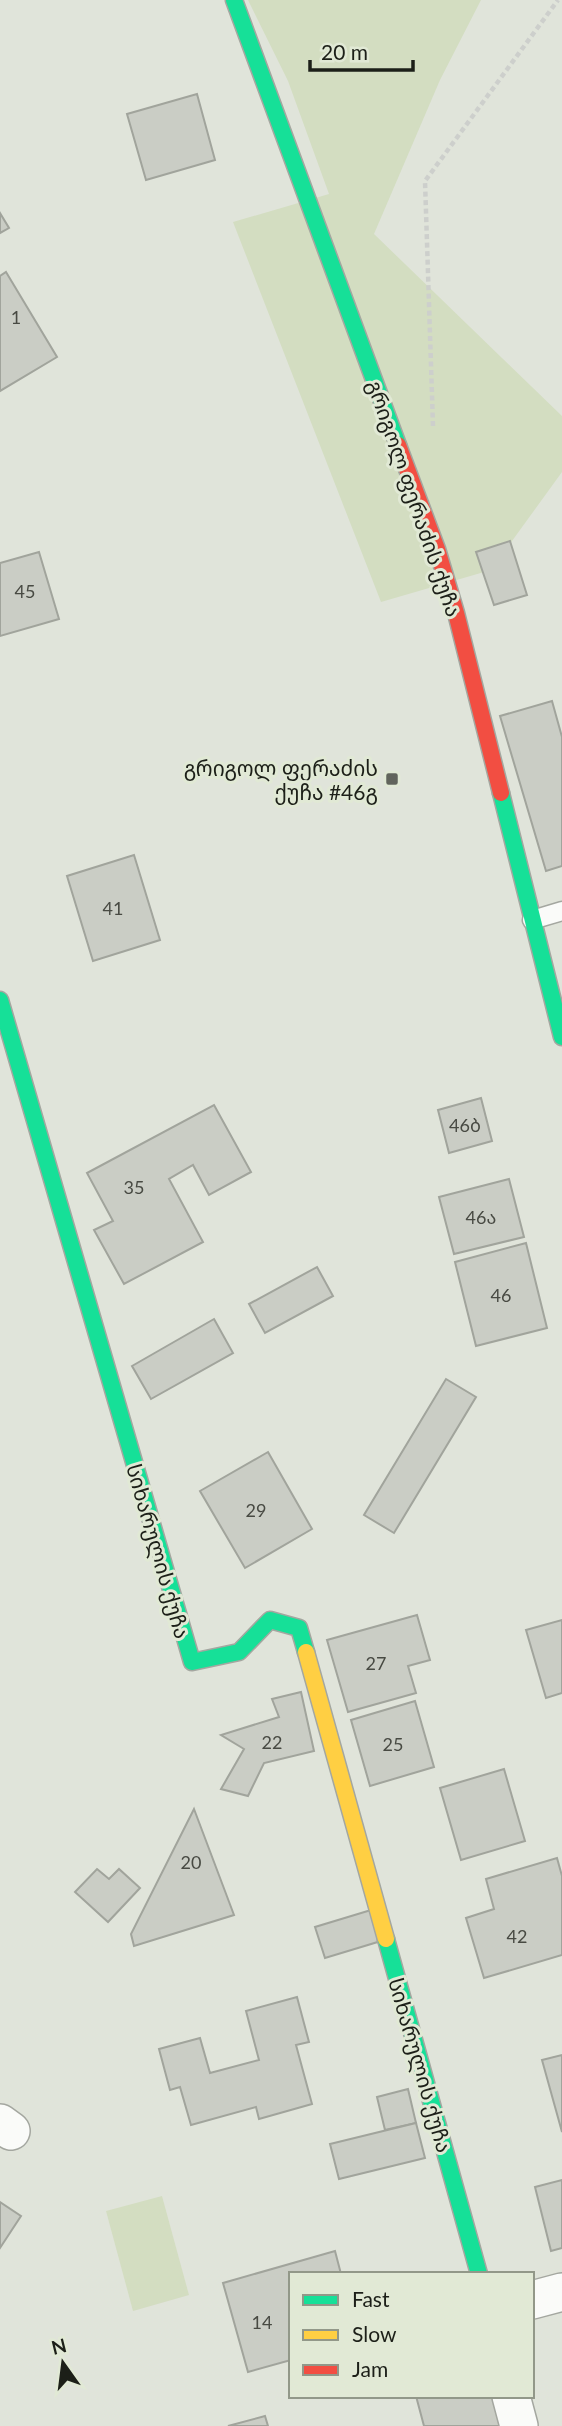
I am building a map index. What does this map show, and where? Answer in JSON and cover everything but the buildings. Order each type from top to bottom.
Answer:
[{"type":"street","name":"გრიგოლ ფერაძის ქუჩა","points":[[237,6],[437,549],[456,613],[532,920],[552,967],[562,1037]]},
{"type":"street","name":"სიხარულის ქუჩა","points":[[0,1000],[192,1662],[239,1652],[270,1620],[299,1628],[478,2272]]},
{"type":"street","points":[[534,2299],[562,2292]]},
{"type":"street","points":[[512,2398],[519,2426]]},
{"type":"lane","points":[[532,920],[562,911]]},
{"type":"path","points":[[433,440],[425,181],[558,0]]},
{"type":"green space","points":[[248,0],[481,0],[440,80],[374,234],[562,416],[562,472],[491,570],[381,602],[233,222],[329,194],[288,81]]},
{"type":"green space","points":[[162,2196],[189,2295],[133,2311],[106,2211]]},
{"type":"traffic: fast","points":[[234,0],[398,445]]},
{"type":"traffic: fast","points":[[501,793],[562,1037]]},
{"type":"traffic: fast","points":[[0,1000],[192,1662],[239,1652],[270,1620],[299,1628],[306,1652]]},
{"type":"traffic: fast","points":[[386,1939],[478,2272]]},
{"type":"traffic: slow","points":[[306,1652],[386,1939]]},
{"type":"traffic: jam","points":[[398,445],[437,549],[456,613],[501,793]]},
{"type":"place","name":"გრიგოლ ფერაძის ქუჩა #46გ","points":[[392,779]]}]
